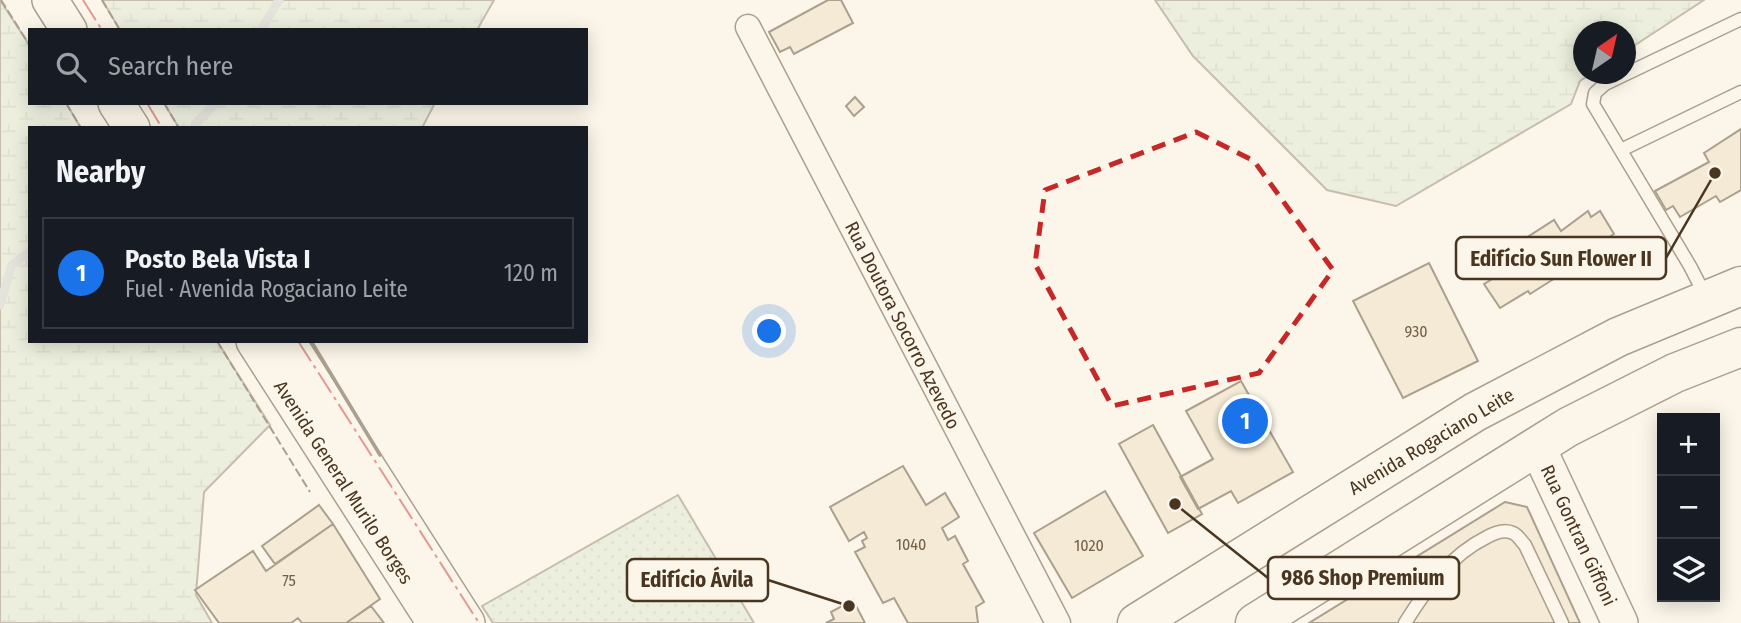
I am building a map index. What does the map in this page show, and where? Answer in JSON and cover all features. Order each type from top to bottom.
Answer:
[{"type":"main road","points":[[50,0],[68,28]]},
{"type":"main road","points":[[117,105],[131,126]]},
{"type":"main road","name":"Avenida Rogaciano Leite","points":[[1137,623],[1475,412],[1618,337],[1724,293]]},
{"type":"main road","name":"Avenida General Murilo Borges","points":[[255,343],[435,623]]},
{"type":"main road","name":"Avenida General Murilo Borges","points":[[288,343],[467,623]]},
{"type":"main road","points":[[1240,558],[1233,588],[1238,602],[1247,610],[1259,612],[1265,617],[1537,446],[1601,409],[1675,373],[1741,347]]},
{"type":"main road","name":"Rua Gontran Giffoni","points":[[1537,446],[1620,623]]},
{"type":"street","name":"Rua Doutora Socorro Azevedo","points":[[748,27],[1058,623]]},
{"type":"lane","points":[[1724,293],[1690,265],[1593,104],[1595,93],[1605,84],[1741,19]]},
{"type":"lane","points":[[1621,150],[1741,92]]},
{"type":"lane","points":[[1405,623],[1426,590],[1455,556],[1495,533],[1508,531],[1525,545],[1562,623]]},
{"type":"highlighted area","points":[[1196,132],[1254,161],[1333,270],[1259,373],[1112,406],[1035,264],[1045,190]]},
{"type":"green space","points":[[0,0],[28,43],[28,105],[67,105],[80,126],[28,126],[28,343],[218,343],[270,425],[204,492],[196,595],[212,623],[0,623]]},
{"type":"green space","points":[[102,0],[494,0],[478,28],[119,28]]},
{"type":"green space","points":[[1155,0],[1704,0],[1636,44],[1636,21],[1573,21],[1573,84],[1579,84],[1571,104],[1396,206],[1327,190],[1193,56]]},
{"type":"green space","points":[[165,105],[434,105],[423,126],[178,126]]},
{"type":"green space","points":[[678,495],[754,623],[493,623],[482,606]]},
{"type":"building","points":[[828,0],[841,0],[853,23],[794,54],[790,47],[780,52],[769,32]]},
{"type":"building","points":[[855,97],[864,107],[854,116],[846,106]]},
{"type":"building","points":[[1741,129],[1741,190],[1720,202],[1716,196],[1680,217],[1673,206],[1666,210],[1655,191],[1709,162],[1704,153]]},
{"type":"building","points":[[1588,211],[1591,217],[1600,211],[1614,234],[1587,251],[1590,256],[1530,294],[1528,291],[1500,308],[1484,284],[1494,278],[1490,273],[1518,257],[1512,247],[1554,220],[1561,231]]},
{"type":"building","points":[[1429,263],[1478,361],[1403,398],[1353,301]]},
{"type":"building","points":[[1241,381],[1293,472],[1238,503],[1231,491],[1198,509],[1180,477],[1213,459],[1186,411]]},
{"type":"building","points":[[1153,425],[1202,514],[1168,533],[1119,444]]},
{"type":"building","points":[[903,466],[926,505],[945,493],[959,517],[942,528],[948,540],[955,536],[968,561],[963,564],[984,602],[976,607],[978,623],[908,623],[894,598],[883,603],[855,552],[865,547],[862,541],[867,538],[864,532],[849,541],[830,507]]},
{"type":"building","points":[[1105,491],[1143,556],[1072,598],[1034,533]]},
{"type":"building","points":[[1505,502],[1527,507],[1580,623],[1309,623]]},
{"type":"building","points":[[319,505],[333,524],[275,564],[262,546]]},
{"type":"building","points":[[333,524],[380,599],[346,623],[302,623],[298,618],[291,623],[219,623],[195,590],[253,551],[266,571]]},
{"type":"building","points":[[853,600],[865,623],[826,623],[834,619],[831,612]]},
{"type":"building","points":[[371,606],[384,623],[346,623]]},
{"type":"waterway","points":[[262,28],[279,0]]},
{"type":"waterway","points":[[195,124],[214,105]]},
{"type":"waterway","points":[[0,305],[12,265],[28,253]]},
{"type":"fence","points":[[1,0],[28,43]]},
{"type":"fence","points":[[102,0],[119,28]]},
{"type":"fence","points":[[67,105],[80,126]]},
{"type":"fence","points":[[165,105],[178,126]]},
{"type":"fence","points":[[218,343],[310,492]]},
{"type":"wall","points":[[312,343],[380,455]]},
{"type":"power","points":[[83,0],[101,28]]},
{"type":"power","points":[[148,105],[161,126]]},
{"type":"power","points":[[299,343],[479,623]]},
{"type":"place","name":"Edifício Sun Flower II","points":[[1715,173]]},
{"type":"place","name":"Posto Bela Vista I","points":[[1245,421]]},
{"type":"place","name":"986 Shop Premium","points":[[1175,504]]},
{"type":"place","name":"Edifício Ávila","points":[[849,606]]}]
